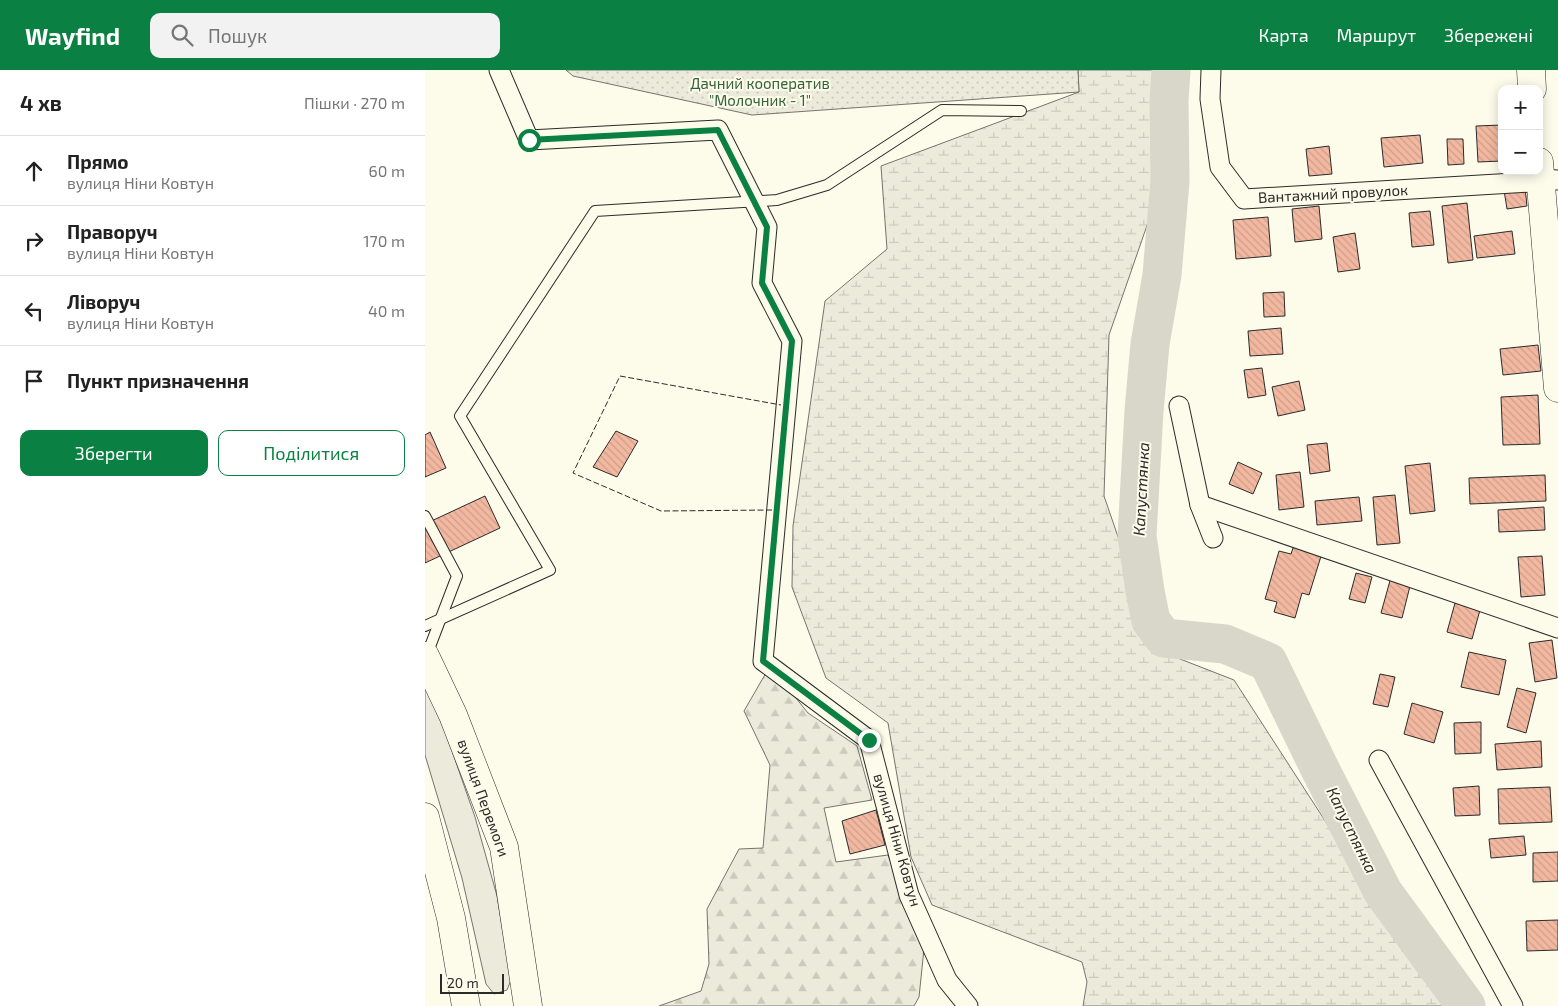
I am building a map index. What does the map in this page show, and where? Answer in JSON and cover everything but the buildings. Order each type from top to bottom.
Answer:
[{"type":"main road","points":[[1531,70],[1532,85]]},
{"type":"main road","points":[[1546,174],[1558,388]]},
{"type":"main road","name":"вулиця Перемоги","points":[[425,657],[453,716],[504,847],[528,1006]]},
{"type":"main road","points":[[425,816],[451,918],[466,1006]]},
{"type":"street","name":"вулиця Ніни Ковтун","points":[[499,70],[529,140],[718,130],[755,201],[767,227],[762,283],[792,341],[763,661],[869,740],[909,895],[947,980],[968,1006]]},
{"type":"street","name":"Вантажний провулок","points":[[1211,70],[1211,99],[1220,167],[1244,199],[1532,182],[1546,174]]},
{"type":"street","points":[[1179,406],[1199,505],[1213,538]]},
{"type":"street","points":[[1199,505],[1558,628]]},
{"type":"street","points":[[1379,760],[1513,1006]]},
{"type":"lane","points":[[425,626],[550,570],[460,416],[595,211],[777,200],[827,185],[942,110],[1021,111]]},
{"type":"lane","points":[[425,516],[457,576],[425,657]]},
{"type":"green space","name":"Дачний кооператив \"Молочник - 1\"","points":[[566,70],[1078,70],[1079,92],[752,115],[573,76]]},
{"type":"green space","points":[[1078,70],[1153,70],[1160,188],[1109,335],[1104,496],[1157,650],[1234,680],[1441,1000],[1443,1006],[1083,1006],[1087,982],[1082,962],[932,905],[911,857],[888,723],[826,678],[792,587],[793,526],[825,301],[887,249],[881,166],[1079,92]]},
{"type":"green space","points":[[770,666],[808,713],[857,746],[872,800],[824,808],[836,862],[888,855],[924,949],[919,997],[914,1006],[659,1006],[701,991],[709,964],[707,909],[739,849],[763,848],[770,765],[744,711]]},
{"type":"green space","points":[[425,683],[437,708],[475,817],[497,896],[511,980],[507,990],[494,994],[486,984],[462,878],[425,755]]},
{"type":"waterway","name":"Капустянка","points":[[1171,70],[1169,101],[1170,181],[1162,275],[1150,344],[1137,536],[1151,621],[1164,638],[1225,644],[1268,662],[1383,892],[1466,1006]]},
{"type":"fence","points":[[772,510],[661,511],[573,473],[620,376],[781,405]]},
{"type":"route","points":[[529,140],[718,130],[767,227],[762,283],[792,341],[763,661],[869,740]]}]
